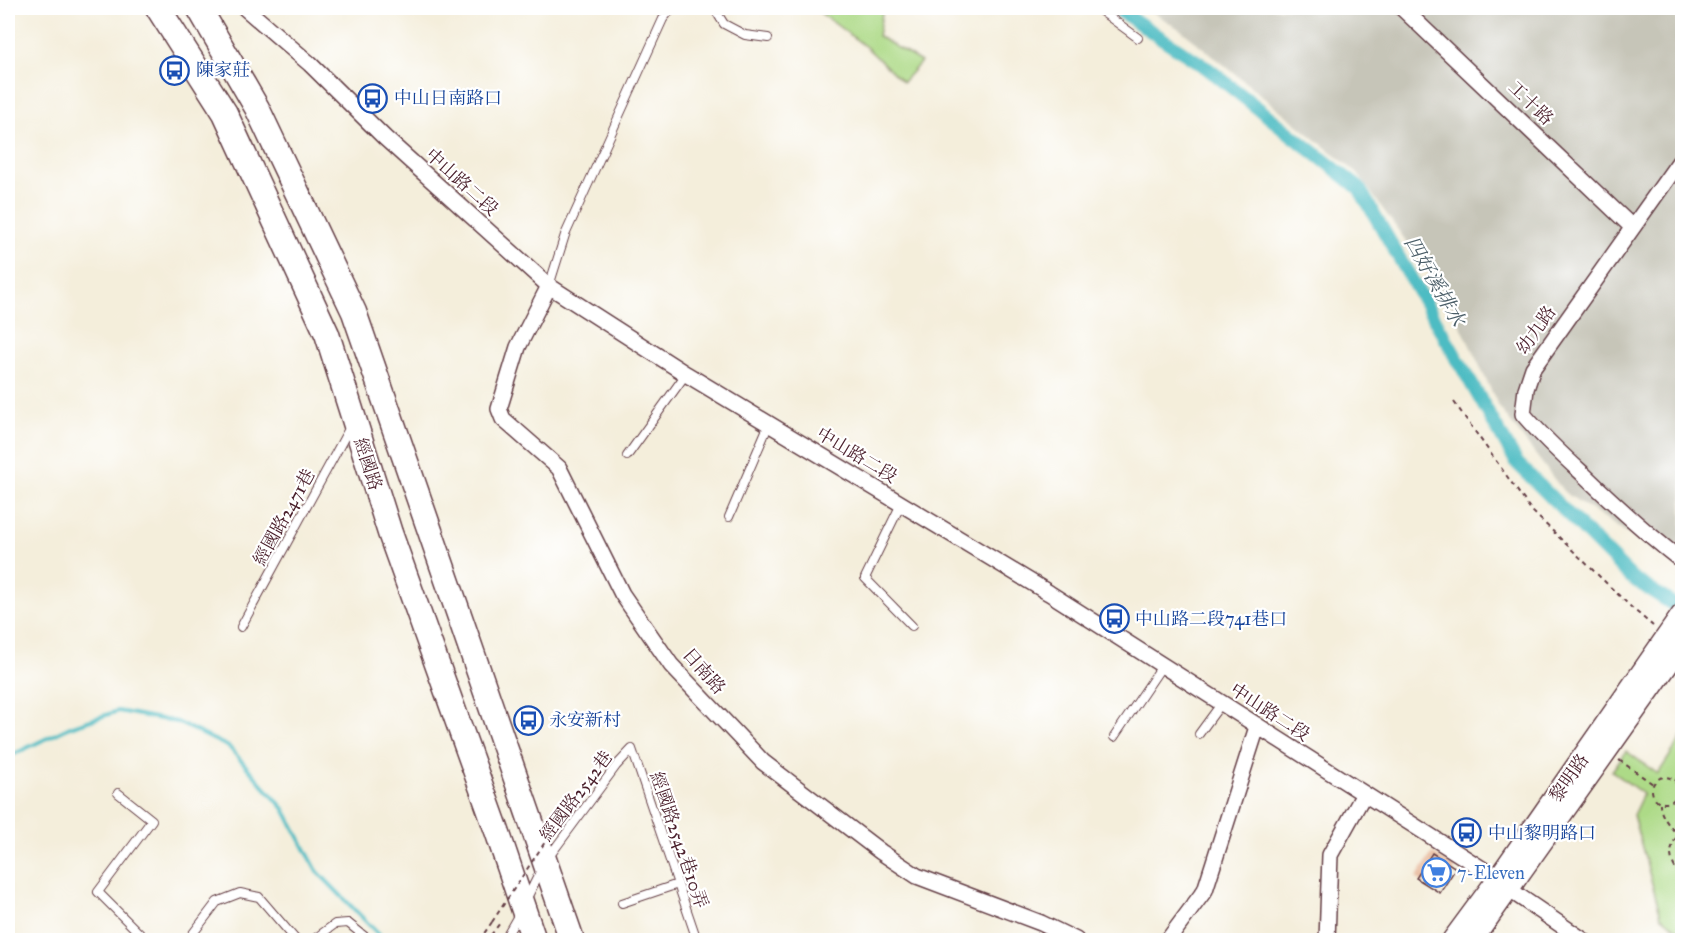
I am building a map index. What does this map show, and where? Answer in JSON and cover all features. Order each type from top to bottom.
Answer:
[{"type":"main road","name":"經國路","points":[[158,8],[225,113],[327,334],[390,533],[534,940]]},
{"type":"main road","name":"經國路","points":[[199,8],[257,108],[354,312],[572,940]]},
{"type":"street","name":"中山路二段","points":[[245,8],[310,64],[385,138],[549,286],[686,374],[1049,593],[1364,794],[1504,885],[1583,940]]},
{"type":"street","name":"工十路","points":[[1402,8],[1632,227]]},
{"type":"street","name":"幼九路","points":[[1683,158],[1533,368],[1526,389],[1523,414],[1539,432],[1646,533],[1683,561]]},
{"type":"street","name":"日南路","points":[[549,286],[518,347],[499,408],[503,419],[559,468],[622,594],[671,665],[763,762],[881,852],[917,876],[1041,923],[1076,940]]},
{"type":"street","name":"黎明路","points":[[1453,940],[1504,885],[1607,751],[1675,641],[1683,615]]},
{"type":"street","name":"黎明路","points":[[1472,940],[1504,885],[1675,641]]},
{"type":"street","points":[[1168,940],[1205,890],[1257,727]]},
{"type":"street","points":[[1327,940],[1330,855],[1364,794]]},
{"type":"lane","points":[[549,286],[565,235],[663,19],[672,8]]},
{"type":"lane","points":[[714,8],[724,24],[745,35],[768,38]]},
{"type":"lane","points":[[1097,8],[1138,38]]},
{"type":"lane","points":[[627,456],[686,374]]},
{"type":"lane","name":"經國路2471巷","points":[[241,627],[353,421]]},
{"type":"lane","points":[[729,517],[769,424]]},
{"type":"lane","points":[[901,504],[865,578],[912,626]]},
{"type":"lane","points":[[1114,737],[1162,666]]},
{"type":"lane","points":[[1199,734],[1221,704]]},
{"type":"lane","name":"經國路2542巷","points":[[504,940],[522,909],[544,862],[616,766],[632,749]]},
{"type":"lane","name":"經國路2542巷10弄","points":[[632,749],[697,940]]},
{"type":"lane","points":[[118,793],[152,820],[98,892],[147,940]]},
{"type":"lane","points":[[622,903],[678,884]]},
{"type":"lane","points":[[188,940],[217,902],[240,893],[258,897],[296,940]]},
{"type":"lane","points":[[313,940],[335,924],[348,923],[369,940]]},
{"type":"path","points":[[1454,402],[1531,510],[1632,608],[1675,641]]},
{"type":"path","points":[[1607,751],[1653,784]]},
{"type":"path","points":[[1675,781],[1683,772]]},
{"type":"path","points":[[1675,781],[1663,777],[1653,784],[1652,794],[1660,803],[1660,811],[1683,839]]},
{"type":"path","points":[[1660,803],[1670,803],[1676,797],[1678,789],[1675,781]]},
{"type":"path","points":[[1676,797],[1683,801]]},
{"type":"path","points":[[498,925],[488,939],[483,935],[571,806]]},
{"type":"path","points":[[1683,831],[1672,845],[1670,854],[1672,864],[1683,876]]},
{"type":"shaded area","points":[[1146,8],[1682,8],[1681,569],[1564,492],[1499,407],[1449,301],[1357,173],[1181,30]]},
{"type":"green space","points":[[814,8],[883,8],[878,36],[921,62],[903,82],[866,47]]},
{"type":"green space","points":[[1682,737],[1682,933],[1661,916],[1633,815],[1643,794],[1612,771],[1626,751],[1658,774]]},
{"type":"building","name":"7-Eleven","points":[[1432,853],[1456,868],[1440,893],[1416,878]]},
{"type":"waterway","name":"四好溪排水","points":[[1116,8],[1207,68],[1359,188],[1517,463],[1632,578],[1682,610]]},
{"type":"waterway","points":[[8,757],[70,727],[118,711],[177,722],[229,747],[284,809],[317,871],[384,940]]},
{"type":"place","name":"陳家莊","points":[[175,70]]},
{"type":"place","name":"中山日南路口","points":[[373,98]]},
{"type":"place","name":"中山路二段741巷口","points":[[1114,619]]},
{"type":"place","name":"永安新村","points":[[528,720]]},
{"type":"place","name":"中山黎明路口","points":[[1467,833]]},
{"type":"place","name":"7-Eleven","points":[[1436,873]]}]
